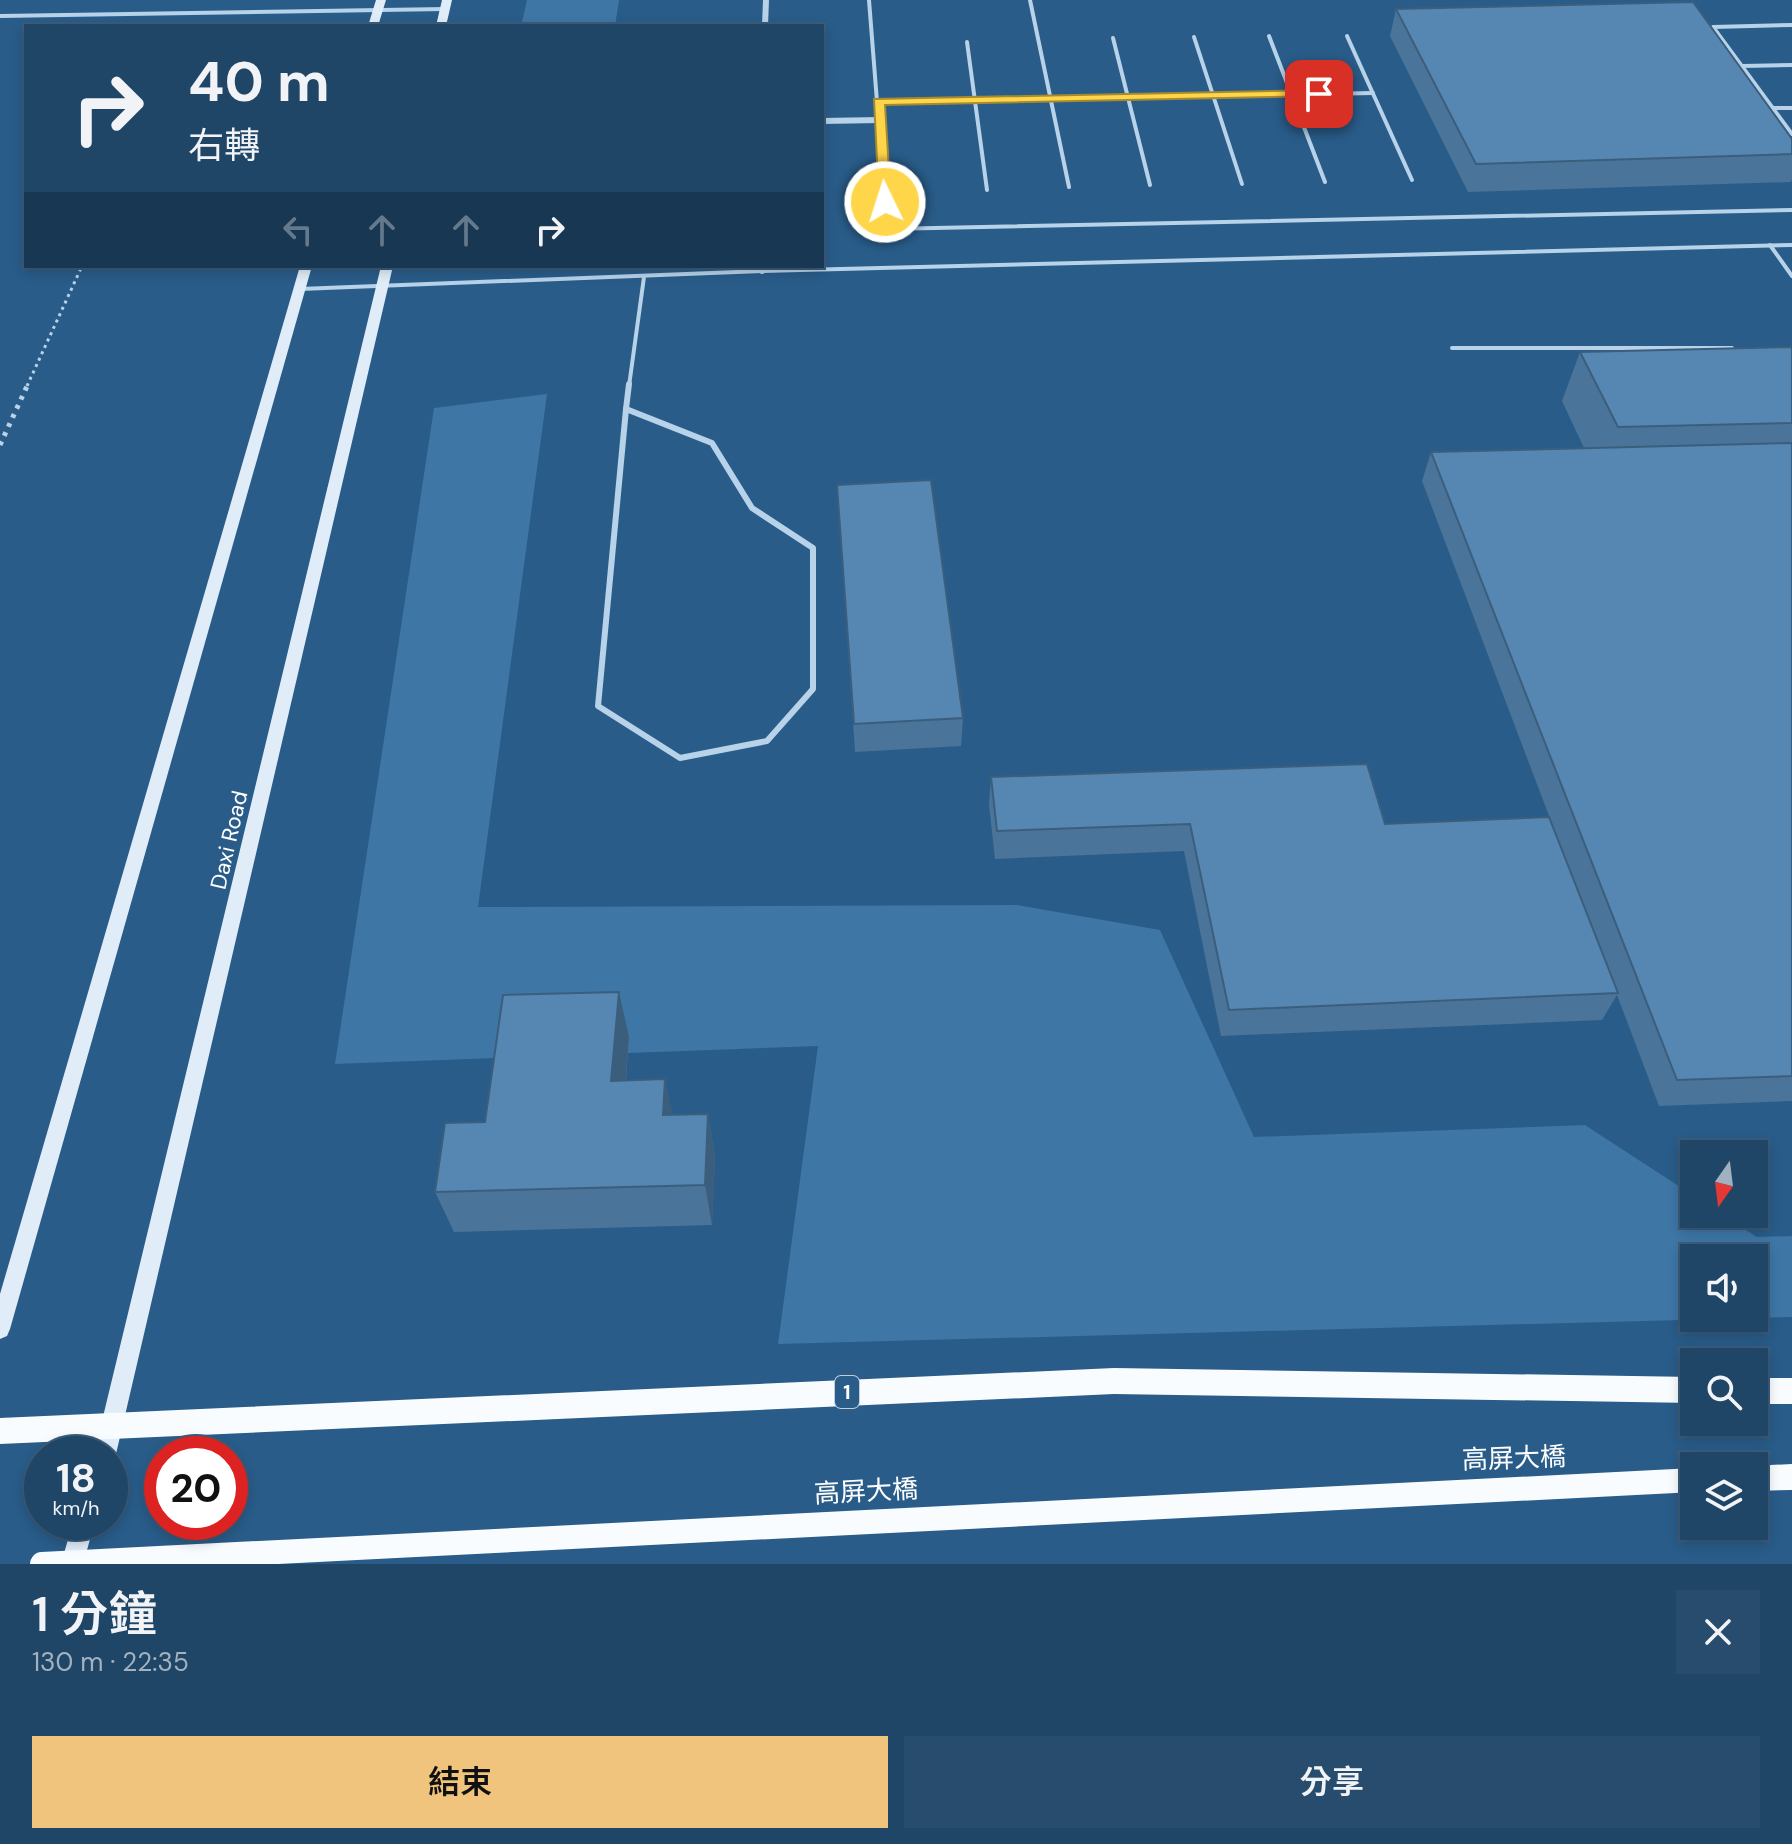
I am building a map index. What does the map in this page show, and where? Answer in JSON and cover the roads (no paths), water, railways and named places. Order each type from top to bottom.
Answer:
[{"type":"main road","points":[[441,24],[446,4]]},
{"type":"main road","points":[[0,1329],[305,268]]},
{"type":"main road","name":"Daxi Road","points":[[110,1436],[387,268]]},
{"type":"main road","name":"1","points":[[0,1431],[1114,1381],[1680,1390]]},
{"type":"main road","points":[[1768,1391],[1792,1391]]},
{"type":"main road","points":[[1768,1478],[1792,1477]]},
{"type":"main road","name":"高屏大橋","points":[[42,1564],[1427,1491],[1680,1481]]},
{"type":"main road","points":[[72,1564],[79,1540]]},
{"type":"street","points":[[765,24],[766,0]]},
{"type":"street","points":[[824,121],[880,120]]},
{"type":"lane","points":[[869,0],[887,229],[1792,210]]},
{"type":"lane","points":[[1030,0],[1069,187]]},
{"type":"lane","points":[[0,16],[446,4]]},
{"type":"lane","points":[[1792,25],[1713,27],[1792,134]]},
{"type":"lane","points":[[1269,36],[1325,182]]},
{"type":"lane","points":[[1347,36],[1412,180]]},
{"type":"lane","points":[[1194,37],[1242,184]]},
{"type":"lane","points":[[1113,38],[1150,185]]},
{"type":"lane","points":[[967,42],[987,190]]},
{"type":"lane","points":[[1742,66],[1792,65]]},
{"type":"lane","points":[[879,102],[1373,93]]},
{"type":"lane","points":[[1774,108],[1792,108]]},
{"type":"lane","points":[[1770,245],[1792,276]]},
{"type":"lane","points":[[824,268],[1792,245]]},
{"type":"lane","points":[[299,289],[804,268]]},
{"type":"lane","points":[[626,409],[712,443],[752,508],[813,548],[813,689],[767,741],[680,758],[598,706],[626,409],[644,277]]},
{"type":"lane","points":[[1452,348],[1746,349]]}]
